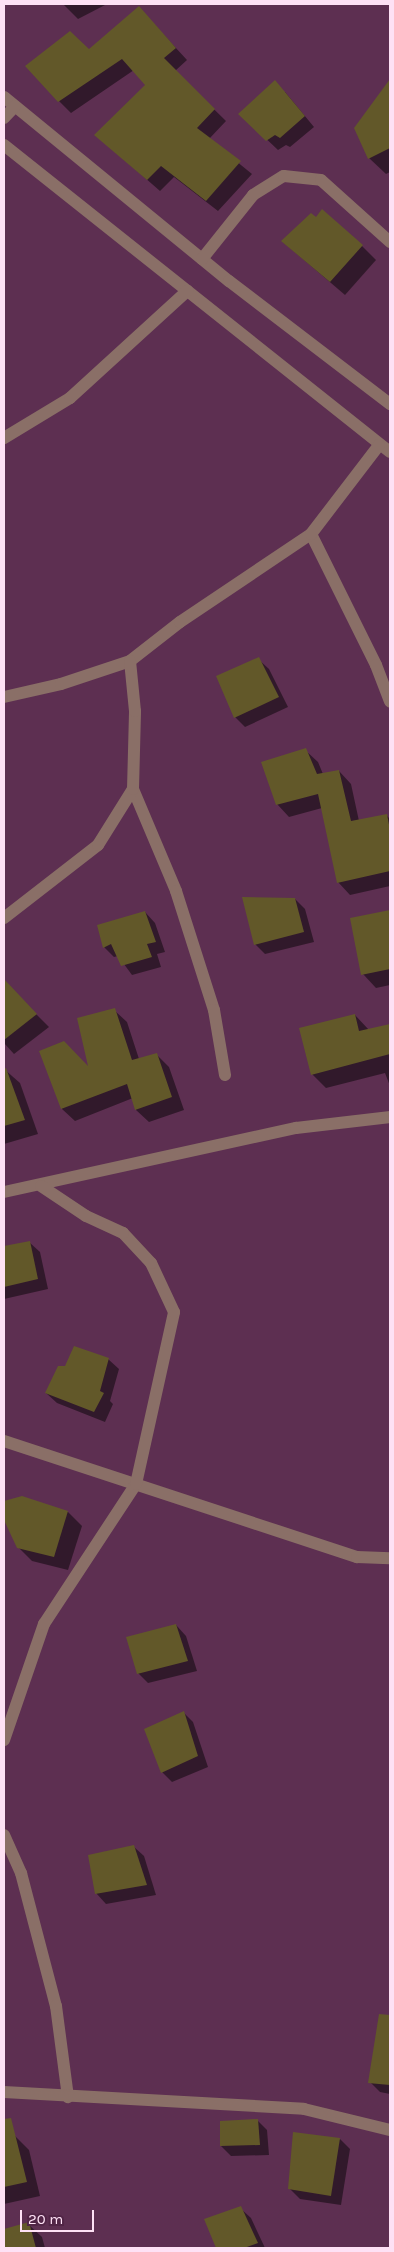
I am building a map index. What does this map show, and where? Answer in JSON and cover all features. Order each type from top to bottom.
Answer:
[{"type":"street","points":[[4,97],[202,259],[390,404]]},
{"type":"street","points":[[4,118],[15,106]]},
{"type":"street","points":[[4,145],[385,448],[311,534],[180,622],[130,660],[61,684],[4,697]]},
{"type":"street","points":[[202,259],[253,195],[284,176],[321,180],[390,242]]},
{"type":"street","points":[[4,438],[70,398],[187,291]]},
{"type":"street","points":[[311,534],[376,664],[390,701]]},
{"type":"street","points":[[130,660],[134,711],[133,789],[176,891],[214,1010],[225,1075]]},
{"type":"street","points":[[4,918],[98,845],[133,789]]},
{"type":"street","points":[[4,1192],[41,1186],[296,1128],[390,1116]]},
{"type":"street","points":[[4,1740],[44,1624],[136,1484],[174,1312],[151,1263],[123,1233],[86,1216],[41,1186]]},
{"type":"street","points":[[4,1441],[357,1557],[390,1558]]},
{"type":"street","points":[[4,1835],[21,1873],[56,2006],[68,2097]]},
{"type":"street","points":[[4,2092],[304,2109],[390,2130]]},
{"type":"building","points":[[139,6],[176,48],[164,58],[215,109],[197,128],[241,161],[206,201],[161,166],[147,180],[94,135],[145,85],[122,59],[58,102],[25,66],[70,31],[89,49]]},
{"type":"building","points":[[390,79],[390,148],[368,159],[354,128]]},
{"type":"building","points":[[275,80],[305,116],[280,138],[275,135],[266,141],[238,114]]},
{"type":"building","points":[[322,209],[363,245],[330,282],[281,241],[311,213],[316,217]]},
{"type":"building","points":[[259,657],[279,697],[234,718],[216,676]]},
{"type":"building","points":[[306,748],[317,774],[339,770],[351,821],[387,814],[390,830],[390,871],[337,883],[318,794],[276,805],[261,762]]},
{"type":"building","points":[[242,897],[295,898],[304,932],[254,945]]},
{"type":"building","points":[[390,910],[390,969],[361,975],[350,918]]},
{"type":"building","points":[[145,911],[156,942],[147,944],[152,957],[121,966],[111,944],[103,948],[97,925]]},
{"type":"building","points":[[4,979],[37,1014],[4,1040]]},
{"type":"building","points":[[115,1008],[132,1060],[157,1053],[172,1097],[135,1110],[127,1084],[61,1109],[39,1051],[64,1041],[88,1066],[77,1018]]},
{"type":"building","points":[[355,1014],[359,1031],[390,1024],[390,1054],[311,1075],[299,1028]]},
{"type":"building","points":[[6,1068],[25,1120],[4,1126],[4,1069]]},
{"type":"building","points":[[30,1241],[38,1279],[4,1287],[4,1246]]},
{"type":"building","points":[[74,1346],[109,1358],[100,1391],[104,1393],[94,1412],[45,1393],[58,1366],[65,1366]]},
{"type":"building","points":[[22,1496],[68,1511],[54,1557],[17,1548],[4,1520],[4,1501]]},
{"type":"building","points":[[176,1624],[188,1661],[137,1674],[126,1637]]},
{"type":"building","points":[[184,1711],[198,1756],[161,1773],[144,1729]]},
{"type":"building","points":[[134,1845],[147,1885],[95,1894],[88,1855]]},
{"type":"building","points":[[379,2014],[390,2015],[390,2085],[368,2083]]},
{"type":"building","points":[[11,2118],[27,2182],[4,2187],[4,2119]]},
{"type":"building","points":[[258,2119],[260,2145],[220,2146],[220,2121]]},
{"type":"building","points":[[293,2132],[340,2138],[331,2196],[288,2189]]},
{"type":"building","points":[[241,2206],[258,2243],[244,2248],[216,2248],[204,2219]]},
{"type":"building","points":[[29,2222],[36,2248],[4,2248],[4,2229]]}]
